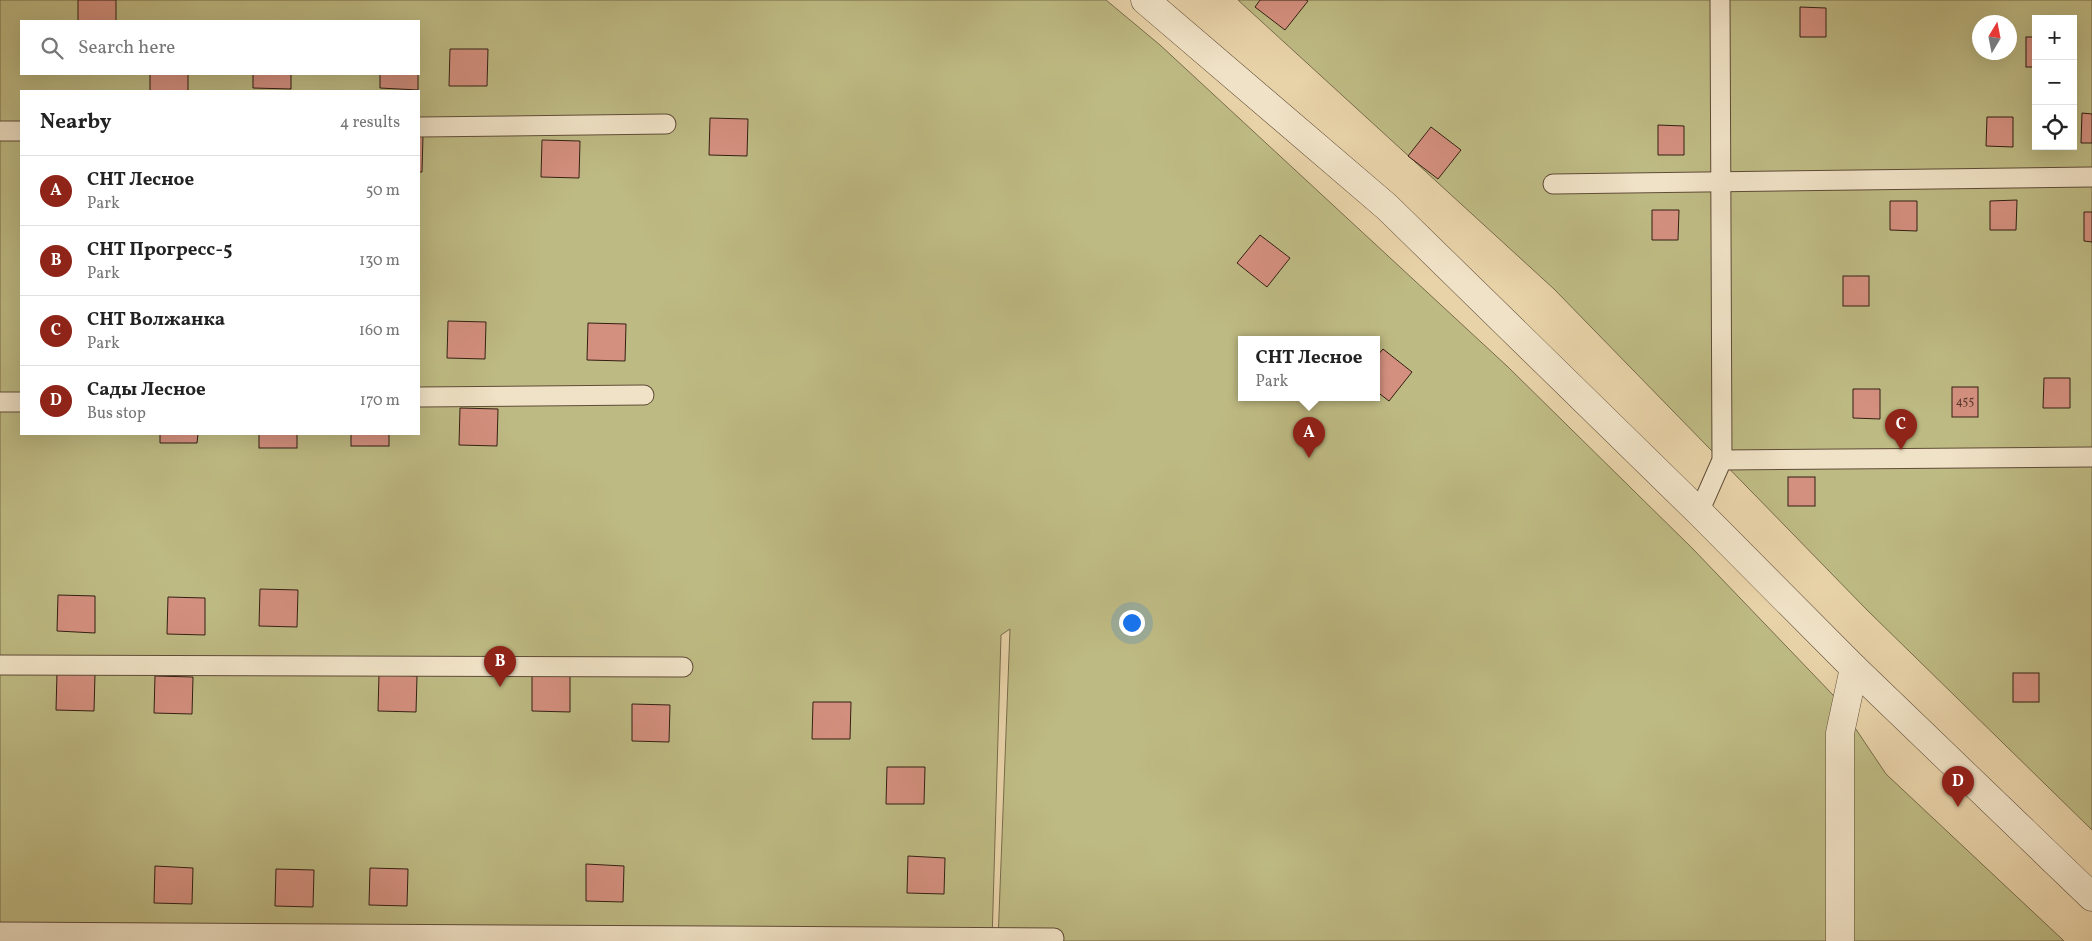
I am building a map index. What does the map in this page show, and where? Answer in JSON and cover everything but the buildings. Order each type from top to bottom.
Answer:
[{"type":"street","points":[[1145,0],[1387,207],[1699,512],[1854,668],[2092,897]]},
{"type":"street","points":[[1840,941],[1840,733],[1854,668]]},
{"type":"lane","points":[[1699,512],[1722,460],[1720,0]]},
{"type":"lane","points":[[420,127],[666,124]]},
{"type":"lane","points":[[0,131],[20,131]]},
{"type":"lane","points":[[1553,184],[2092,177]]},
{"type":"lane","points":[[420,398],[644,395]]},
{"type":"lane","points":[[0,402],[20,402]]},
{"type":"lane","points":[[1722,460],[2092,456]]},
{"type":"lane","points":[[0,665],[683,667]]},
{"type":"lane","points":[[0,932],[1054,938]]},
{"type":"shaded area","points":[[0,0],[1106,0],[1160,45],[1508,367],[1693,549],[1833,695],[1886,774],[2064,941],[998,941],[1010,629],[1001,635],[992,941],[0,941]]},
{"type":"shaded area","points":[[1238,0],[2092,0],[2092,830],[1867,610],[1554,289]]},
{"type":"place","name":"СНТ Волжанка","points":[[1901,450]]},
{"type":"place","name":"СНТ Лесное","points":[[1309,458]]},
{"type":"place","name":"СНТ Прогресс-5","points":[[500,687]]},
{"type":"place","name":"Сады Лесное","points":[[1958,807]]}]
